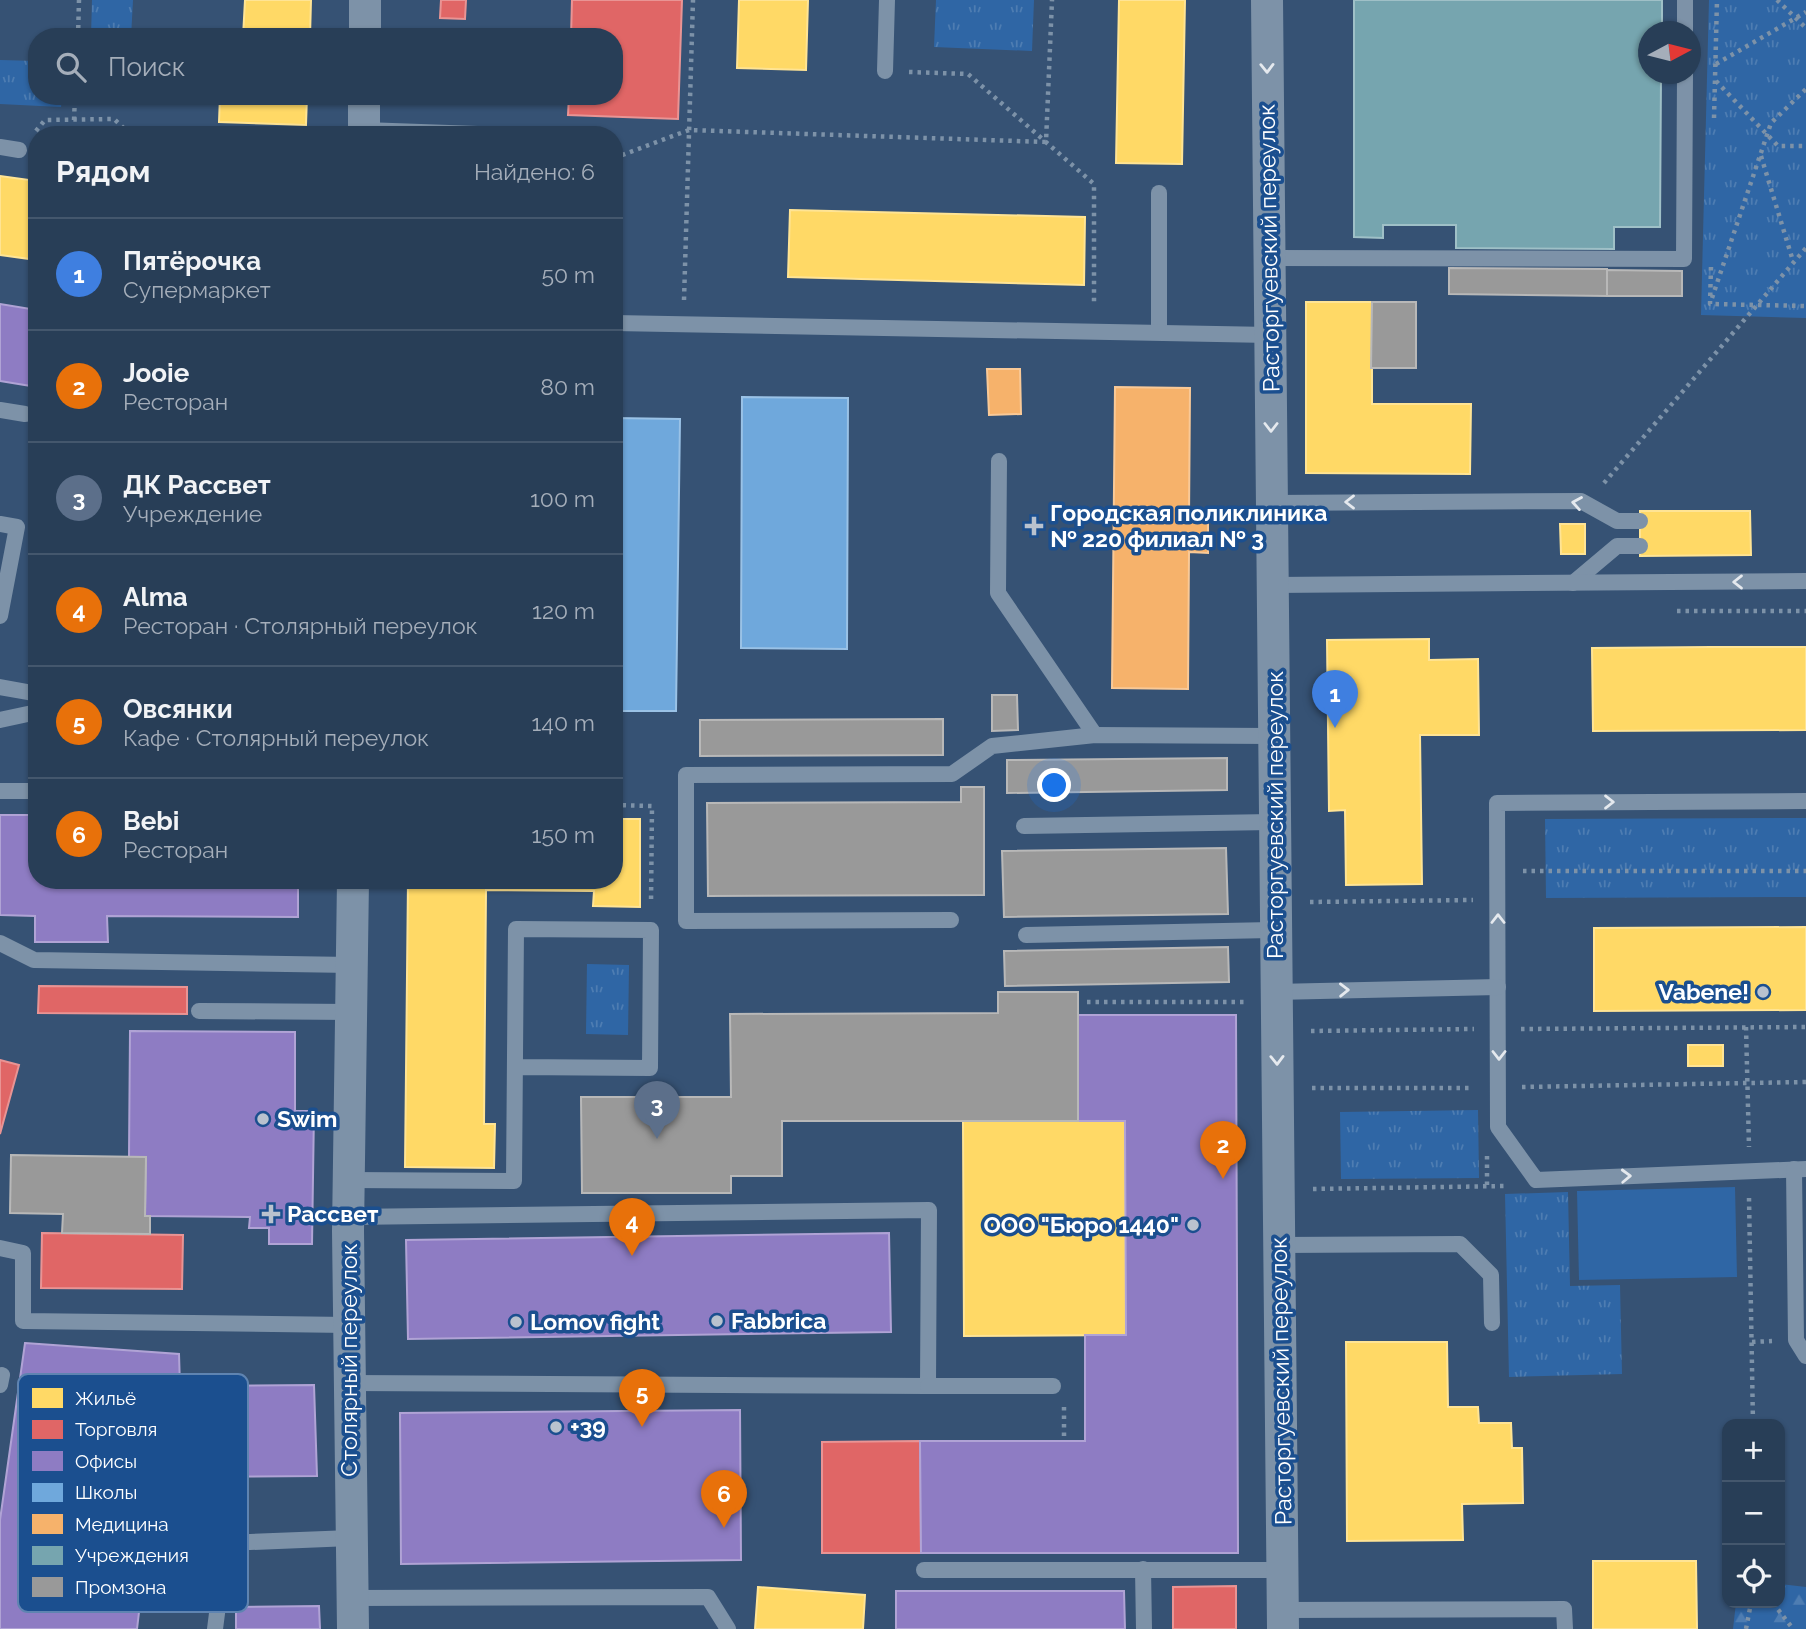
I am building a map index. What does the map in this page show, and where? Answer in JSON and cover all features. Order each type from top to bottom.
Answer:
[{"type":"street","points":[[365,0],[365,28]]},
{"type":"street","name":"Расторгуевский переулок","points":[[1267,0],[1276,930],[1262,997],[1280,1245],[1283,1619]]},
{"type":"street","points":[[364,105],[364,126]]},
{"type":"street","name":"Столярный переулок","points":[[352,1614],[348,1217],[353,889]]},
{"type":"lane","points":[[885,71],[887,0]]},
{"type":"lane","points":[[1685,0],[1685,21]]},
{"type":"lane","points":[[1269,258],[1684,259],[1685,84]]},
{"type":"lane","points":[[0,147],[19,150]]},
{"type":"lane","points":[[1159,193],[1159,332]]},
{"type":"lane","points":[[623,323],[1270,335]]},
{"type":"lane","points":[[0,410],[25,414]]},
{"type":"lane","points":[[999,461],[998,593],[1095,735]]},
{"type":"lane","points":[[1272,503],[1581,501],[1617,521],[1640,521]]},
{"type":"lane","points":[[1617,521],[1617,546]]},
{"type":"lane","points":[[0,524],[17,527],[0,615]]},
{"type":"lane","points":[[1573,583],[1617,546],[1640,546]]},
{"type":"lane","points":[[1273,586],[1806,581]]},
{"type":"lane","points":[[0,687],[28,692]]},
{"type":"lane","points":[[0,720],[28,714]]},
{"type":"lane","points":[[951,920],[686,921],[686,775],[952,774],[992,746],[1095,735],[1274,736]]},
{"type":"lane","points":[[0,791],[28,791]]},
{"type":"lane","points":[[1806,801],[1497,803],[1498,1127],[1536,1180],[1800,1169],[1796,1340],[1806,1356]]},
{"type":"lane","points":[[1024,826],[1275,822]]},
{"type":"lane","points":[[349,1180],[514,1181],[516,929],[651,930],[650,1068],[515,1067]]},
{"type":"lane","points":[[1026,935],[1276,930]]},
{"type":"lane","points":[[0,943],[34,961],[352,965]]},
{"type":"lane","points":[[1262,997],[1498,987]]},
{"type":"lane","points":[[199,1011],[351,1012]]},
{"type":"lane","points":[[348,1217],[929,1210],[928,1386]]},
{"type":"lane","points":[[1280,1245],[1460,1244],[1491,1275],[1492,1323]]},
{"type":"lane","points":[[0,1248],[23,1253],[23,1321],[348,1325]]},
{"type":"lane","points":[[348,1383],[1053,1386]]},
{"type":"lane","points":[[248,1543],[351,1538]]},
{"type":"lane","points":[[1143,1569],[1144,1629]]},
{"type":"lane","points":[[924,1570],[1283,1570]]},
{"type":"lane","points":[[352,1614],[708,1598],[729,1629]]},
{"type":"lane","points":[[1283,1619],[1564,1609],[1565,1629]]},
{"type":"path","points":[[78,28],[79,0]]},
{"type":"path","points":[[683,324],[693,0]]},
{"type":"path","points":[[1046,142],[1052,0]]},
{"type":"path","points":[[1714,122],[1717,0]]},
{"type":"path","points":[[1777,0],[1806,28]]},
{"type":"path","points":[[1716,64],[1806,12]]},
{"type":"path","points":[[885,71],[968,74],[1094,184],[1094,332]]},
{"type":"path","points":[[1715,80],[1778,146],[1806,146]]},
{"type":"path","points":[[1710,304],[1771,123],[1806,89]]},
{"type":"path","points":[[74,120],[75,105]]},
{"type":"path","points":[[41,126],[46,120],[114,119],[121,126]]},
{"type":"path","points":[[623,155],[689,130],[1046,142]]},
{"type":"path","points":[[19,150],[28,140]]},
{"type":"path","points":[[1760,154],[1794,262]]},
{"type":"path","points":[[1586,504],[1806,248]]},
{"type":"path","points":[[1710,304],[1711,262]]},
{"type":"path","points":[[1710,304],[1806,306]]},
{"type":"path","points":[[623,805],[652,806],[651,930]]},
{"type":"path","points":[[1497,871],[1806,871]]},
{"type":"path","points":[[1306,902],[1498,900]]},
{"type":"path","points":[[1087,1002],[1262,997]]},
{"type":"path","points":[[1746,1027],[1753,1419]]},
{"type":"path","points":[[1307,1031],[1806,1027]]},
{"type":"path","points":[[1308,1088],[1806,1082]]},
{"type":"path","points":[[1746,1629],[1750,1608]]},
{"type":"path","points":[[1777,1608],[1793,1629]]},
{"type":"green space","points":[[92,0],[133,0],[131,28],[91,28]]},
{"type":"green space","points":[[936,0],[1034,0],[1032,51],[934,47]]},
{"type":"green space","points":[[1709,0],[1806,0],[1806,318],[1701,315]]},
{"type":"green space","points":[[0,60],[28,61],[28,105],[61,105],[61,107],[0,104]]},
{"type":"green space","points":[[1806,818],[1806,897],[1546,898],[1545,819]]},
{"type":"green space","points":[[587,964],[629,965],[628,1035],[586,1034]]},
{"type":"green space","points":[[1478,1110],[1479,1178],[1341,1179],[1340,1112]]},
{"type":"green space","points":[[1735,1187],[1737,1277],[1579,1280],[1577,1191]]},
{"type":"green space","points":[[1568,1192],[1570,1286],[1620,1285],[1622,1374],[1509,1377],[1505,1194]]},
{"type":"green space","points":[[1785,1585],[1806,1587],[1806,1629],[1733,1629],[1735,1608],[1785,1608]]},
{"type":"building: Жильё","points":[[245,0],[311,0],[310,28],[243,28]]},
{"type":"building: Жильё","points":[[739,0],[808,0],[806,70],[737,68]]},
{"type":"building: Жильё","points":[[1119,0],[1185,0],[1182,164],[1116,163]]},
{"type":"building: Жильё","points":[[220,105],[307,105],[306,125],[219,122]]},
{"type":"building: Жильё","points":[[0,176],[28,180],[28,259],[0,255]]},
{"type":"building: Жильё","points":[[790,210],[1085,217],[1084,285],[788,277]]},
{"type":"building: Жильё","points":[[1306,302],[1372,302],[1372,404],[1471,404],[1470,474],[1306,473]]},
{"type":"building: Жильё","points":[[1640,511],[1750,511],[1751,555],[1640,556]]},
{"type":"building: Жильё","points":[[1560,524],[1585,524],[1585,554],[1561,554]]},
{"type":"building: Жильё","points":[[1429,639],[1429,660],[1478,659],[1479,735],[1420,735],[1422,884],[1346,885],[1345,810],[1329,811],[1327,640]]},
{"type":"building: Жильё","points":[[1806,647],[1806,730],[1593,731],[1592,648]]},
{"type":"building: Жильё","points":[[623,819],[640,819],[640,907],[593,906],[594,891],[486,890],[484,1124],[495,1124],[494,1168],[405,1167],[408,889],[623,889]]},
{"type":"building: Жильё","points":[[1806,927],[1806,1010],[1594,1011],[1594,928]]},
{"type":"building: Жильё","points":[[1688,1045],[1723,1045],[1723,1066],[1688,1066]]},
{"type":"building: Жильё","points":[[963,1121],[1125,1121],[1126,1335],[964,1336]]},
{"type":"building: Жильё","points":[[1346,1342],[1447,1342],[1448,1407],[1478,1407],[1479,1423],[1511,1423],[1512,1448],[1522,1448],[1523,1503],[1462,1504],[1463,1540],[1347,1541]]},
{"type":"building: Жильё","points":[[1593,1561],[1696,1561],[1697,1629],[1593,1629]]},
{"type":"building: Жильё","points":[[758,1587],[865,1595],[863,1629],[755,1629]]},
{"type":"building: Торговля","points":[[441,0],[466,0],[465,19],[440,18]]},
{"type":"building: Торговля","points":[[572,0],[682,0],[678,119],[568,115],[569,105],[623,105],[623,28],[571,28]]},
{"type":"building: Торговля","points":[[39,986],[187,987],[187,1014],[38,1013]]},
{"type":"building: Торговля","points":[[0,1060],[19,1065],[0,1134]]},
{"type":"building: Торговля","points":[[42,1233],[183,1235],[182,1289],[41,1288]]},
{"type":"building: Торговля","points":[[920,1441],[921,1553],[822,1553],[822,1442]]},
{"type":"building: Торговля","points":[[1236,1586],[1236,1629],[1173,1629],[1173,1587]]},
{"type":"building: Офисы","points":[[0,304],[28,309],[28,386],[0,381]]},
{"type":"building: Офисы","points":[[0,815],[28,815],[28,889],[298,889],[298,917],[107,916],[108,942],[35,942],[35,916],[0,915]]},
{"type":"building: Офисы","points":[[1078,1015],[1236,1015],[1238,1553],[921,1553],[920,1441],[1085,1441],[1085,1335],[1126,1335],[1125,1121],[1078,1121]]},
{"type":"building: Офисы","points":[[130,1031],[295,1032],[295,1111],[314,1111],[312,1244],[269,1244],[269,1228],[249,1228],[250,1217],[145,1216],[146,1157],[129,1157]]},
{"type":"building: Офисы","points":[[889,1233],[891,1332],[408,1339],[406,1240]]},
{"type":"building: Офисы","points":[[25,1343],[179,1354],[180,1374],[21,1374]]},
{"type":"building: Офисы","points":[[248,1385],[314,1385],[317,1476],[248,1476]]},
{"type":"building: Офисы","points":[[18,1393],[18,1612],[139,1612],[137,1629],[0,1629],[0,1520]]},
{"type":"building: Офисы","points":[[740,1410],[741,1560],[401,1564],[400,1413]]},
{"type":"building: Офисы","points":[[896,1591],[1124,1591],[1125,1629],[896,1629]]},
{"type":"building: Офисы","points":[[319,1606],[320,1629],[236,1629],[236,1612],[248,1612],[248,1607]]},
{"type":"building: Школы","points":[[742,397],[848,398],[847,649],[741,648]]},
{"type":"building: Школы","points":[[623,418],[680,419],[676,711],[623,711]]},
{"type":"building: Медицина","points":[[987,369],[1020,369],[1021,414],[989,415]]},
{"type":"building: Медицина","points":[[1115,387],[1190,388],[1189,517],[1208,517],[1208,553],[1189,552],[1188,689],[1112,688]]},
{"type":"building: Учреждения","points":[[1354,0],[1662,0],[1662,21],[1638,21],[1638,84],[1661,84],[1660,227],[1614,227],[1614,249],[1456,248],[1456,225],[1383,225],[1383,238],[1354,237]]},
{"type":"building: Промзона","points":[[1449,268],[1607,269],[1607,296],[1449,294]]},
{"type":"building: Промзона","points":[[1607,270],[1682,271],[1682,296],[1607,296]]},
{"type":"building: Промзона","points":[[1372,302],[1416,302],[1416,368],[1371,368]]},
{"type":"building: Промзона","points":[[992,695],[1017,695],[1018,730],[992,731]]},
{"type":"building: Промзона","points":[[943,719],[943,755],[700,756],[700,720]]},
{"type":"building: Промзона","points":[[1227,758],[1227,790],[1007,793],[1007,760]]},
{"type":"building: Промзона","points":[[961,787],[984,787],[984,895],[708,896],[707,803],[961,802]]},
{"type":"building: Промзона","points":[[1226,848],[1228,914],[1004,917],[1002,851]]},
{"type":"building: Промзона","points":[[1228,947],[1229,982],[1005,986],[1004,951]]},
{"type":"building: Промзона","points":[[998,992],[1078,992],[1078,1121],[782,1121],[782,1176],[731,1176],[731,1193],[582,1193],[581,1097],[731,1097],[730,1014],[998,1013]]},
{"type":"building: Промзона","points":[[11,1155],[146,1157],[145,1216],[150,1216],[150,1234],[62,1233],[63,1214],[10,1213]]},
{"type":"place","name":"Городская поликлиника № 220 филиал № 3","points":[[1034,526]]},
{"type":"place","name":"Пятёрочка","points":[[1335,728]]},
{"type":"place","name":"Vabene!","points":[[1763,992]]},
{"type":"place","name":"Swim","points":[[263,1119]]},
{"type":"place","name":"ДК Рассвет","points":[[657,1139]]},
{"type":"place","name":"Jooie","points":[[1223,1179]]},
{"type":"place","name":"Рассвет","points":[[271,1214]]},
{"type":"place","name":"ООО \"Бюро 1440\"","points":[[1193,1225]]},
{"type":"place","name":"Alma","points":[[632,1256]]},
{"type":"place","name":"Fabbrica","points":[[717,1321]]},
{"type":"place","name":"Lomov fight","points":[[516,1322]]},
{"type":"place","name":"+39","points":[[556,1427]]},
{"type":"place","name":"Овсянки","points":[[642,1427]]},
{"type":"place","name":"Bebi","points":[[724,1528]]}]
